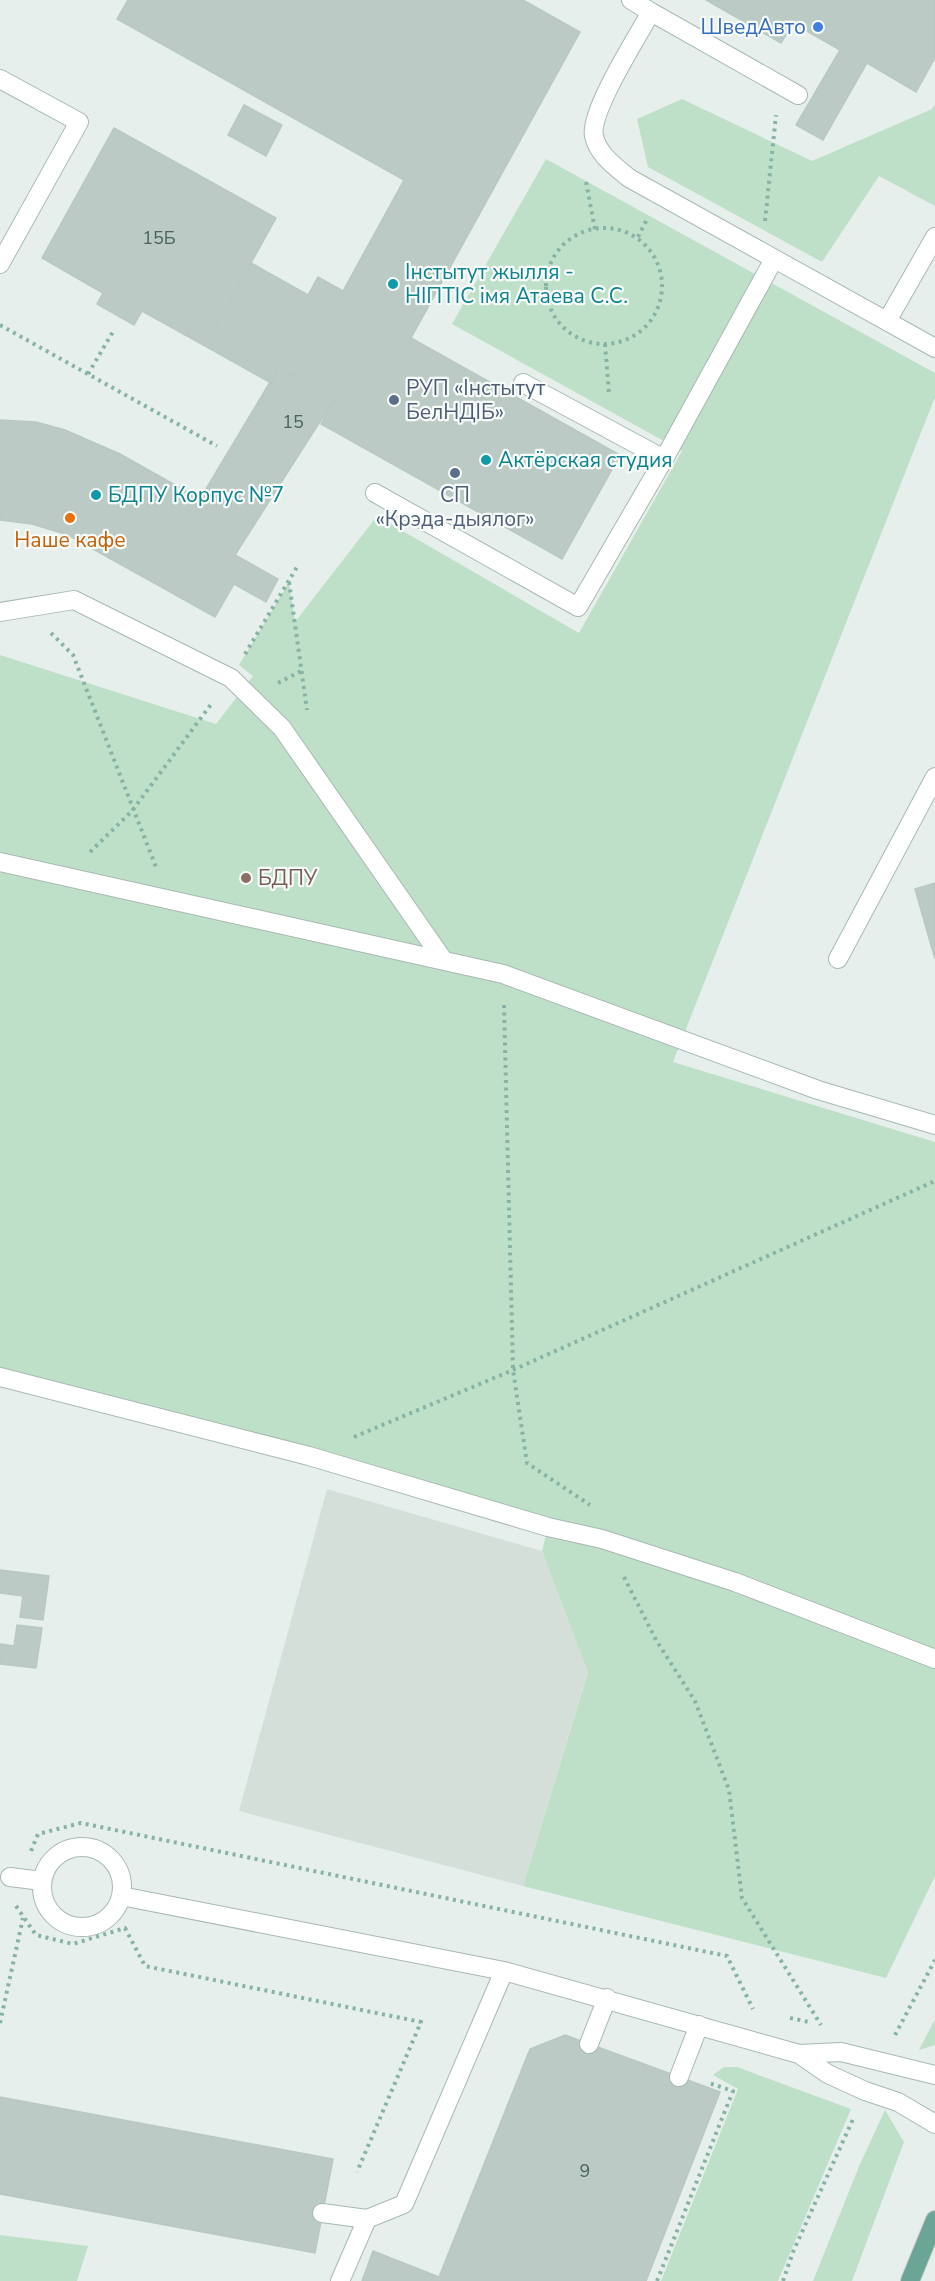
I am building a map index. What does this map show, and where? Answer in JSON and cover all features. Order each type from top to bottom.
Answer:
[{"type":"main road","points":[[910,2281],[935,2220]]},
{"type":"lane","points":[[630,0],[798,95]]},
{"type":"lane","points":[[651,12],[597,112],[594,136],[606,159],[629,178],[935,348]]},
{"type":"lane","points":[[0,79],[79,122],[0,264]]},
{"type":"lane","points":[[888,321],[935,237]]},
{"type":"lane","points":[[375,493],[579,607],[664,459],[768,255]]},
{"type":"lane","points":[[523,383],[664,459]]},
{"type":"lane","points":[[0,612],[74,600],[231,678],[282,728],[444,961]]},
{"type":"lane","points":[[838,959],[935,777]]},
{"type":"lane","points":[[0,862],[503,974],[818,1090],[935,1125]]},
{"type":"lane","points":[[0,1377],[309,1456],[658,1557],[735,1582],[935,1659]]},
{"type":"lane","points":[[82,1846],[94,1848],[106,1854],[115,1863],[122,1880],[121,1896],[114,1913],[103,1922],[90,1927],[76,1927],[62,1923],[52,1914],[44,1902],[42,1881],[49,1864],[58,1854],[82,1846]]},
{"type":"lane","points":[[10,1877],[42,1881]]},
{"type":"lane","points":[[121,1896],[504,1971],[607,1998],[799,2054],[828,2074],[865,2091],[898,2102],[935,2124]]},
{"type":"lane","points":[[322,2213],[367,2218],[404,2204],[504,1971]]},
{"type":"lane","points":[[589,2044],[607,1998]]},
{"type":"lane","points":[[679,2077],[699,2025]]},
{"type":"lane","points":[[799,2054],[841,2052],[935,2075]]},
{"type":"lane","points":[[340,2281],[367,2218]]},
{"type":"path","points":[[768,255],[778,83]]},
{"type":"path","points":[[595,229],[585,177],[606,159]]},
{"type":"path","points":[[595,229],[620,229],[638,237],[656,259],[663,287],[659,306],[649,323],[634,336],[616,344],[577,339],[562,327],[550,310],[545,291],[547,272],[554,255],[566,240],[583,230],[595,229]]},
{"type":"path","points":[[0,325],[217,446]]},
{"type":"path","points":[[88,374],[114,330]]},
{"type":"path","points":[[605,344],[612,431]]},
{"type":"path","points":[[64,877],[132,811],[231,678],[297,567]]},
{"type":"path","points":[[289,582],[308,719]]},
{"type":"path","points":[[26,608],[73,655],[132,811],[172,900]]},
{"type":"path","points":[[268,688],[302,671]]},
{"type":"path","points":[[309,1456],[513,1370],[935,1181]]},
{"type":"path","points":[[0,2023],[23,1917]]},
{"type":"path","points":[[657,2281],[733,2091],[706,2082]]},
{"type":"shaded area","points":[[327,1489],[542,1551],[588,1671],[523,1886],[239,1811]]},
{"type":"green space","points":[[682,99],[812,161],[932,109],[935,104],[935,206],[879,176],[822,262],[648,167],[637,119]]},
{"type":"green space","points":[[546,159],[935,373],[935,397],[673,1062],[935,1142],[935,1876],[886,1978],[523,1886],[588,1672],[542,1551],[548,1527],[0,1382],[0,655],[216,724],[253,676],[239,665],[289,582],[295,622],[377,516],[579,633],[682,451],[452,324]]},
{"type":"green space","points":[[935,2019],[935,2045],[919,2050]]},
{"type":"green space","points":[[724,2067],[737,2067],[851,2109],[778,2281],[661,2281],[738,2089],[713,2075]]},
{"type":"green space","points":[[885,2110],[904,2142],[852,2281],[813,2281],[860,2164]]},
{"type":"green space","points":[[0,2235],[88,2246],[77,2281],[0,2281]]},
{"type":"building","name":"Інстытут жылля - НІПТІС імя Атаева С.С.","points":[[128,0],[523,0],[580,32],[411,338],[620,455],[562,559],[321,424],[335,398],[279,367],[271,383],[205,346],[251,263],[308,295],[318,277],[343,291],[404,180],[117,19]]},
{"type":"building","points":[[706,0],[935,0],[935,58],[916,92],[867,63],[823,140],[796,125],[840,50],[793,23],[781,43]]},
{"type":"building","points":[[244,105],[282,125],[266,156],[228,135]]},
{"type":"building","points":[[114,128],[276,218],[205,346],[142,311],[134,325],[97,304],[103,293],[42,258]]},
{"type":"building","name":"БДПУ Корпус №7","points":[[279,367],[335,398],[235,555],[278,579],[266,602],[234,584],[215,617],[68,535],[32,524],[0,520],[0,420],[36,422],[65,430],[120,454],[200,499]]},
{"type":"building","points":[[935,883],[935,959],[915,889]]},
{"type":"building","points":[[0,1570],[49,1576],[43,1620],[20,1617],[23,1596],[0,1593]]},
{"type":"building","points":[[17,1625],[42,1628],[36,1668],[0,1664],[0,1644],[14,1646]]},
{"type":"building","points":[[565,2035],[720,2092],[646,2281],[362,2281],[373,2251],[439,2277],[530,2049]]},
{"type":"building","points":[[0,2097],[333,2159],[315,2253],[0,2194]]},
{"type":"place","name":"ШведАвто","points":[[818,27]]},
{"type":"place","name":"Інстытут жылля - НІПТІС імя Атаева С.С.","points":[[393,284]]},
{"type":"place","name":"РУП «Інстытут БелНДІБ»","points":[[394,400]]},
{"type":"place","name":"Актёрская студия","points":[[486,460]]},
{"type":"place","name":"СП «Крэда-дыялог»","points":[[455,473]]},
{"type":"place","name":"БДПУ Корпус №7","points":[[96,495]]},
{"type":"place","name":"Наше кафе","points":[[70,518]]},
{"type":"place","name":"БДПУ","points":[[246,878]]}]
